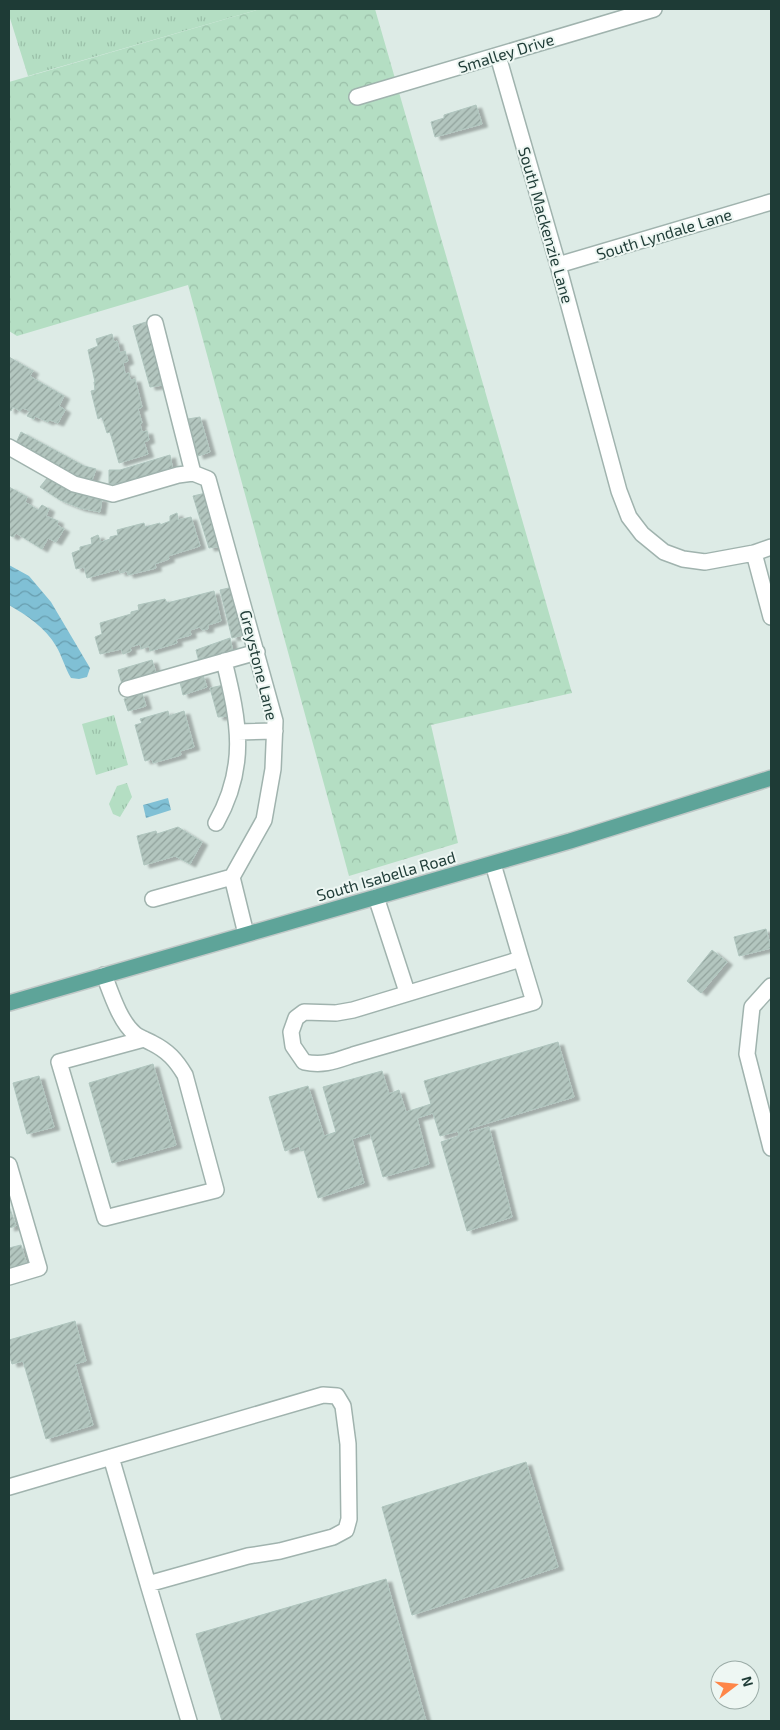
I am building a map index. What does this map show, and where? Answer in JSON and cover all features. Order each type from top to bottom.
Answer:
[{"type":"main road","name":"South Isabella Road","points":[[9,1003],[570,842],[771,778]]},
{"type":"street","name":"Smalley Drive","points":[[357,97],[654,9]]},
{"type":"street","name":"South Mackenzie Lane","points":[[498,56],[558,265],[619,492],[629,516],[642,534],[664,552],[683,559],[705,562],[754,553],[771,546]]},
{"type":"street","name":"South Lyndale Lane","points":[[558,265],[771,205]]},
{"type":"street","points":[[9,447],[74,484],[113,494],[178,475],[193,473],[154,323]]},
{"type":"street","name":"Greystone Lane","points":[[193,473],[208,479],[275,721],[273,769],[264,820],[232,877]]},
{"type":"street","points":[[754,553],[771,617]]},
{"type":"street","points":[[127,689],[257,652]]},
{"type":"street","points":[[216,823],[234,782],[238,756],[238,732],[233,699],[224,662]]},
{"type":"street","points":[[238,732],[275,731]]},
{"type":"street","points":[[493,864],[534,1002],[331,1063],[317,1064],[304,1062],[293,1046],[291,1032],[296,1018],[304,1012],[336,1013],[352,1010],[521,959]]},
{"type":"street","points":[[153,899],[232,877],[246,934]]},
{"type":"street","points":[[376,897],[407,992]]},
{"type":"street","points":[[104,975],[126,1024],[135,1034],[144,1039],[169,1053],[177,1061],[185,1075],[216,1190],[104,1218],[59,1062],[144,1039]]},
{"type":"street","points":[[771,986],[752,1007],[747,1054],[771,1148]]},
{"type":"street","points":[[9,1165],[39,1268],[9,1277]]},
{"type":"street","points":[[9,1487],[323,1395],[337,1396],[343,1406],[348,1444],[349,1519],[346,1530],[333,1537],[280,1551],[248,1556],[148,1584]]},
{"type":"street","points":[[111,1457],[188,1721]]},
{"type":"green space","points":[[9,9],[260,9],[28,76],[9,15]]},
{"type":"green space","points":[[260,9],[375,9],[572,693],[431,725],[458,843],[349,876],[188,285],[17,336],[9,331],[9,82]]},
{"type":"green space","points":[[114,715],[128,765],[96,775],[82,724]]},
{"type":"green space","points":[[127,783],[132,797],[120,817],[113,814],[109,804],[117,786]]},
{"type":"water","points":[[9,565],[29,576],[51,602],[90,668],[87,677],[71,678],[58,650],[47,633],[9,605]]},
{"type":"water","points":[[168,798],[171,810],[146,818],[143,805]]},
{"type":"building","points":[[476,105],[482,124],[435,137],[431,122],[444,118],[444,115]]},
{"type":"building","points":[[146,322],[163,385],[150,387],[133,326]]},
{"type":"building","points":[[112,334],[114,342],[117,341],[120,353],[125,351],[128,361],[123,363],[125,374],[129,373],[130,380],[135,379],[142,407],[138,409],[142,423],[140,424],[142,432],[147,431],[149,440],[144,442],[148,454],[119,463],[110,432],[107,433],[102,417],[98,419],[91,391],[95,390],[95,382],[88,350],[98,346],[96,339]]},
{"type":"building","points":[[9,357],[33,371],[30,376],[64,396],[59,406],[65,410],[58,423],[50,420],[48,422],[35,416],[34,419],[27,416],[30,411],[23,408],[20,411],[13,407],[11,411],[9,410]]},
{"type":"building","points":[[200,417],[210,452],[198,456],[188,419]]},
{"type":"building","points":[[21,432],[84,466],[96,469],[92,480],[77,476],[16,443]]},
{"type":"building","points":[[170,455],[173,471],[122,484],[109,484],[109,470],[120,470]]},
{"type":"building","points":[[48,477],[88,497],[102,499],[100,512],[80,508],[60,500],[40,487]]},
{"type":"building","points":[[9,487],[27,497],[25,502],[38,510],[42,505],[49,509],[46,516],[58,521],[57,525],[64,529],[56,542],[48,538],[42,549],[16,533],[13,537],[9,535]]},
{"type":"building","points":[[206,493],[221,546],[209,548],[193,496]]},
{"type":"building","points":[[177,513],[178,520],[191,517],[200,546],[168,556],[169,559],[155,564],[156,568],[128,575],[127,571],[120,573],[119,569],[87,578],[84,567],[76,569],[72,553],[80,550],[80,547],[92,544],[91,538],[98,535],[101,542],[118,535],[117,530],[144,523],[145,527],[160,523],[160,525],[170,521],[170,516]]},
{"type":"building","points":[[233,587],[246,634],[232,638],[220,590]]},
{"type":"building","points":[[214,591],[221,621],[208,625],[208,629],[202,630],[200,627],[190,630],[191,635],[176,639],[177,643],[150,651],[149,646],[141,649],[140,644],[130,647],[131,651],[123,654],[121,649],[100,654],[95,637],[102,634],[100,623],[131,614],[131,612],[139,610],[138,605],[165,599],[167,603]]},
{"type":"building","points":[[230,638],[233,652],[199,662],[196,650]]},
{"type":"building","points":[[152,660],[156,673],[122,684],[118,670]]},
{"type":"building","points":[[203,675],[207,687],[183,695],[180,682]]},
{"type":"building","points":[[224,685],[231,716],[218,717],[210,688]]},
{"type":"building","points":[[142,693],[146,706],[128,711],[124,699]]},
{"type":"building","points":[[168,711],[169,716],[184,711],[194,747],[180,751],[181,755],[153,763],[152,759],[145,761],[135,725],[142,723],[140,719]]},
{"type":"building","points":[[178,827],[202,842],[190,864],[175,856],[144,865],[137,836],[156,831],[157,834]]},
{"type":"building","points":[[766,929],[771,948],[739,956],[734,937]]},
{"type":"building","points":[[712,950],[727,962],[701,993],[687,981]]},
{"type":"building","points":[[558,1042],[574,1097],[468,1129],[469,1133],[489,1127],[512,1217],[467,1231],[441,1142],[459,1136],[458,1131],[440,1136],[433,1113],[417,1118],[429,1164],[383,1177],[370,1133],[352,1139],[364,1183],[318,1198],[304,1150],[301,1151],[299,1146],[285,1151],[269,1097],[308,1086],[324,1136],[336,1132],[323,1087],[382,1071],[389,1094],[399,1090],[406,1112],[431,1104],[424,1081]]},
{"type":"building","points":[[153,1064],[176,1145],[112,1163],[89,1083]]},
{"type":"building","points":[[39,1076],[54,1127],[27,1134],[13,1083]]},
{"type":"building","points":[[9,1206],[16,1226],[9,1228]]},
{"type":"building","points":[[21,1245],[27,1265],[9,1270],[9,1248]]},
{"type":"building","points":[[75,1321],[86,1361],[75,1364],[93,1425],[46,1439],[23,1361],[12,1364],[9,1354],[9,1340]]},
{"type":"building","points":[[526,1462],[558,1567],[412,1615],[382,1507]]},
{"type":"building","points":[[386,1579],[426,1721],[222,1721],[196,1634]]}]
